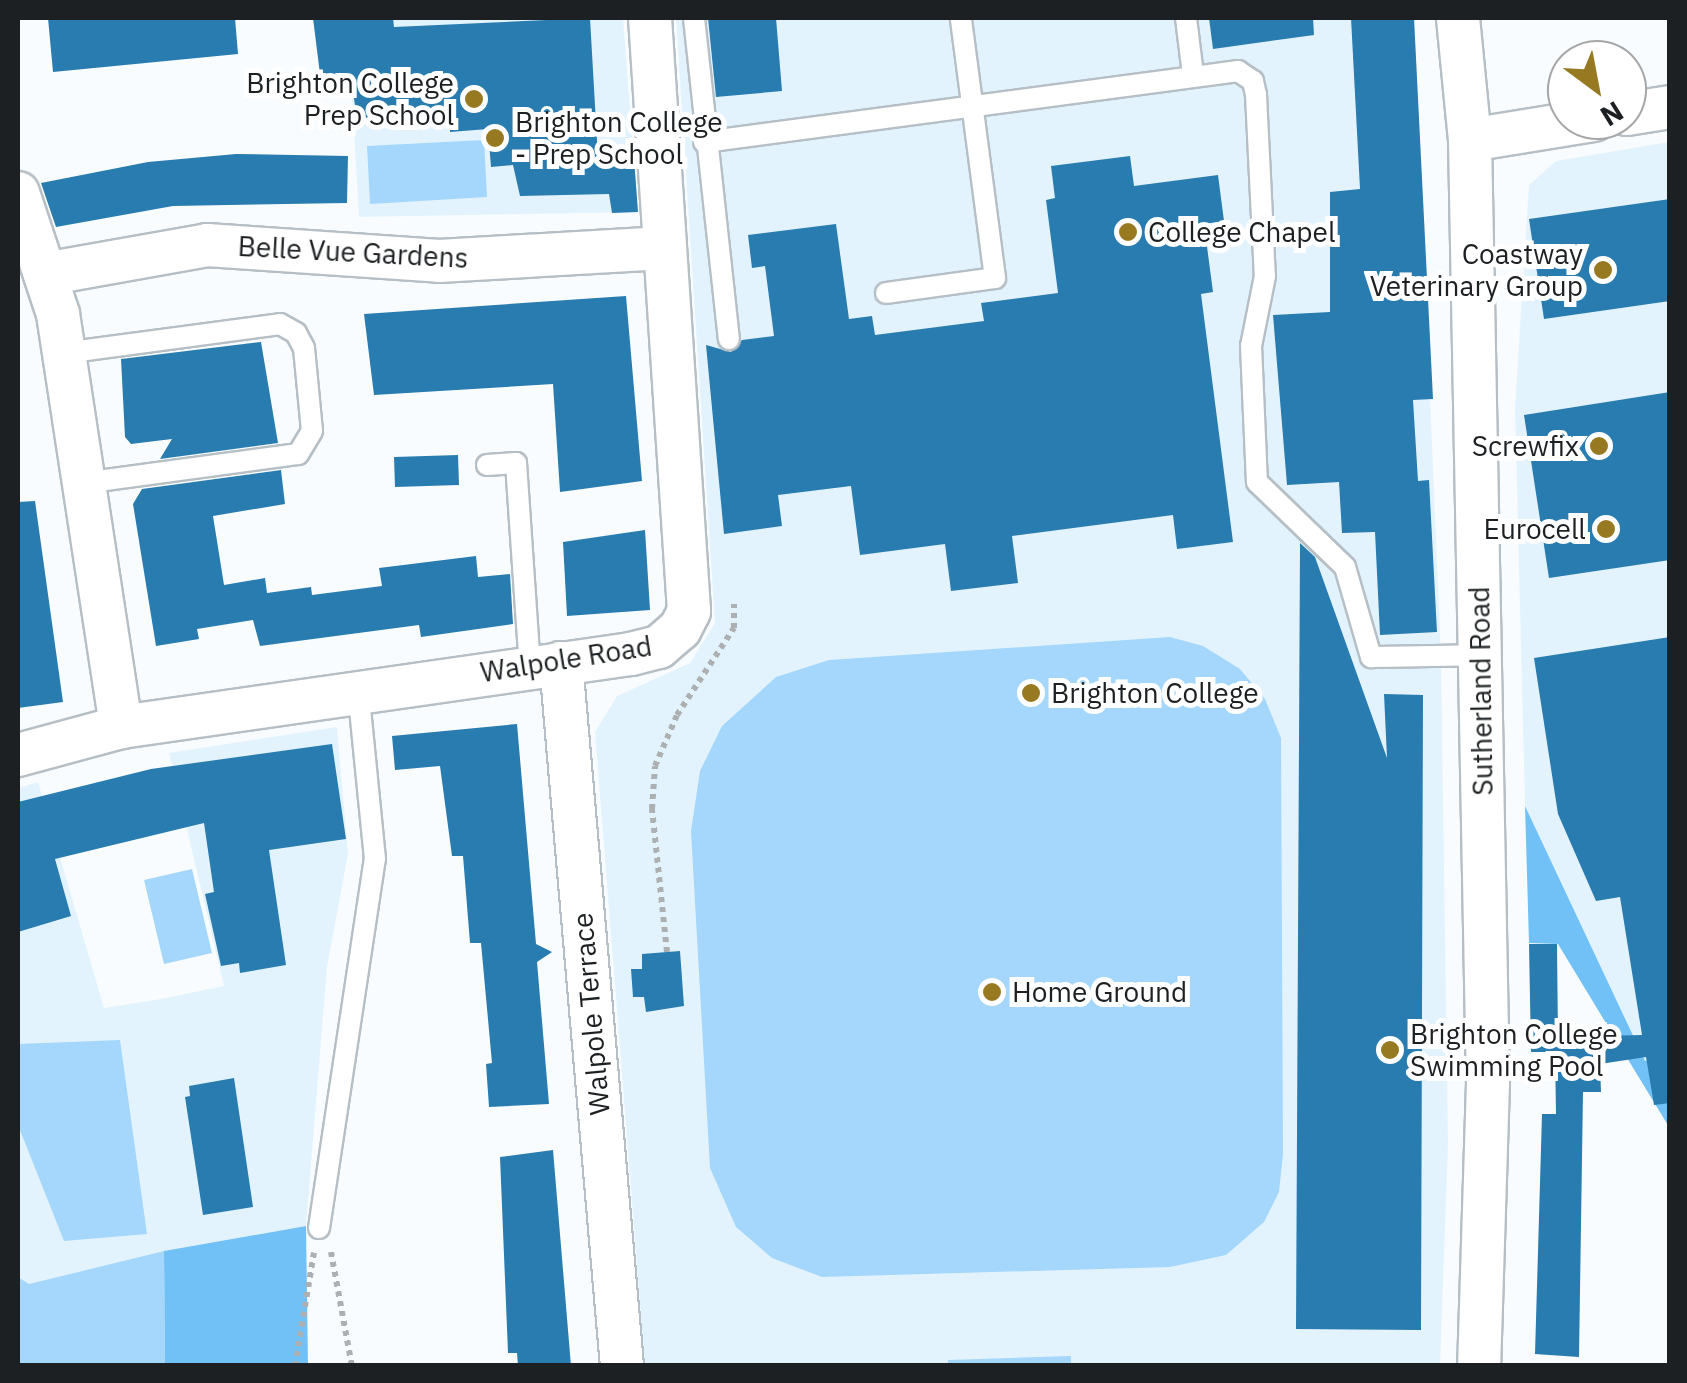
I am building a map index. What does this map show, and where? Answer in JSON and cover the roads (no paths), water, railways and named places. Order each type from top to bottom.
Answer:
[{"type":"street","name":"Walpole Road","points":[[18,754],[121,726],[652,650],[680,630],[689,611],[650,18]]},
{"type":"street","name":"Sutherland Road","points":[[1458,18],[1470,140],[1488,1083],[1479,1366]]},
{"type":"street","points":[[1470,140],[1547,127]]},
{"type":"street","points":[[18,193],[45,274],[64,352],[121,726]]},
{"type":"street","name":"Belle Vue Gardens","points":[[45,274],[207,246],[439,261],[664,248]]},
{"type":"street","name":"Walpole Terrace","points":[[545,664],[622,1366]]},
{"type":"lane","points":[[694,18],[704,142],[729,339]]},
{"type":"lane","points":[[886,293],[995,278],[975,105],[960,18]]},
{"type":"lane","points":[[1186,18],[1193,75]]},
{"type":"lane","points":[[704,142],[1238,71],[1253,81],[1256,96],[1265,276],[1250,346],[1257,482],[1345,567],[1371,656],[1481,655]]},
{"type":"lane","points":[[64,352],[280,324],[296,333],[304,348],[312,431],[298,454],[84,483]]},
{"type":"lane","points":[[488,464],[516,463],[545,664]]},
{"type":"lane","points":[[319,1228],[375,859],[358,690]]},
{"type":"place","name":"Brighton College Prep School","points":[[474,99]]},
{"type":"place","name":"Brighton College - Prep School","points":[[495,138]]},
{"type":"place","name":"College Chapel","points":[[1128,232]]},
{"type":"place","name":"Coastway Veterinary Group","points":[[1603,270]]},
{"type":"place","name":"Screwfix","points":[[1599,446]]},
{"type":"place","name":"Eurocell","points":[[1606,529]]},
{"type":"place","name":"Brighton College","points":[[1031,693]]},
{"type":"place","name":"Home Ground","points":[[992,992]]},
{"type":"place","name":"Brighton College Swimming Pool","points":[[1390,1050]]}]
